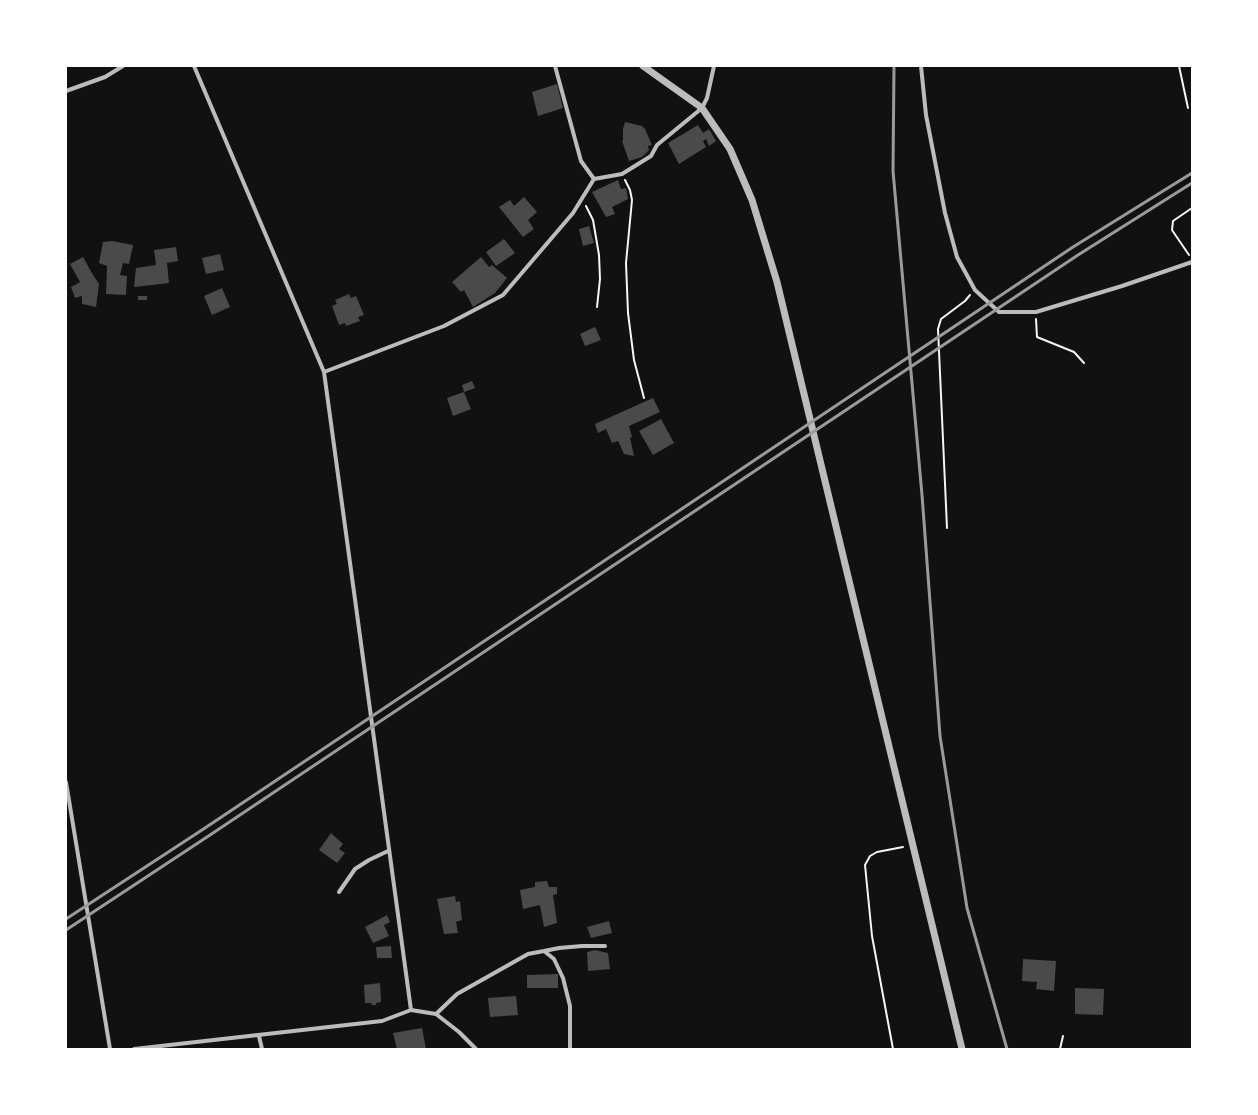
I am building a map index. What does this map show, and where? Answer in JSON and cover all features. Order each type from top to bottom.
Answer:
[{"type":"street","points":[[66,91],[105,77],[124,66]]},
{"type":"street","points":[[194,66],[324,372],[410,1010]]},
{"type":"street","points":[[555,66],[581,161],[594,179]]},
{"type":"street","points":[[643,66],[702,108],[730,149],[752,200],[777,282],[962,1049]]},
{"type":"street","points":[[594,179],[622,174],[651,156],[657,145],[702,108],[707,98],[714,66]]},
{"type":"street","points":[[921,66],[926,114],[945,214],[957,256],[975,290],[999,312],[1036,312],[1122,286],[1192,261]]},
{"type":"street","points":[[324,372],[444,326],[503,295],[568,219],[582,200],[594,179]]},
{"type":"street","points":[[66,782],[110,1049]]},
{"type":"street","points":[[339,892],[356,870],[369,860],[388,850]]},
{"type":"street","points":[[436,1014],[457,994],[528,954],[567,947],[605,946]]},
{"type":"street","points":[[544,951],[554,959],[563,978],[570,1006],[570,1049]]},
{"type":"street","points":[[134,1049],[382,1021],[410,1010],[436,1014],[476,1049]]},
{"type":"street","points":[[259,1036],[262,1049]]},
{"type":"path","points":[[1179,66],[1188,108]]},
{"type":"path","points":[[622,174],[630,190],[632,200],[626,263],[628,313],[634,360],[644,398]]},
{"type":"path","points":[[582,200],[593,220],[599,255],[600,279],[597,307]]},
{"type":"path","points":[[1192,208],[1173,221],[1172,230],[1192,261]]},
{"type":"path","points":[[947,528],[938,329],[942,319],[965,301],[975,290]]},
{"type":"path","points":[[1036,312],[1037,337],[1074,352],[1084,363]]},
{"type":"path","points":[[893,1049],[872,936],[865,865],[870,856],[877,852],[912,845]]},
{"type":"path","points":[[1060,1049],[1063,1036]]},
{"type":"building","points":[[557,84],[563,108],[538,116],[532,92]]},
{"type":"building","points":[[625,122],[642,126],[645,129],[652,145],[648,146],[649,150],[642,157],[629,161],[622,141]]},
{"type":"building","points":[[698,125],[703,133],[709,129],[716,141],[709,146],[706,139],[703,141],[706,147],[679,164],[668,143]]},
{"type":"building","points":[[618,180],[621,189],[626,188],[628,199],[612,207],[615,214],[606,217],[592,192]]},
{"type":"building","points":[[524,197],[537,212],[528,220],[534,229],[523,237],[499,207],[510,200],[514,206]]},
{"type":"building","points":[[589,226],[594,243],[583,246],[579,229]]},
{"type":"building","points":[[504,239],[515,253],[496,266],[486,252]]},
{"type":"building","points":[[112,241],[133,245],[129,264],[123,263],[120,275],[127,276],[126,295],[106,294],[107,266],[99,263],[103,242]]},
{"type":"building","points":[[176,247],[178,261],[167,263],[169,283],[134,287],[136,268],[156,265],[154,250]]},
{"type":"building","points":[[220,254],[224,270],[206,274],[202,258]]},
{"type":"building","points":[[83,257],[99,284],[96,307],[82,304],[82,296],[75,298],[71,287],[80,282],[70,264]]},
{"type":"building","points":[[481,257],[489,267],[492,265],[507,278],[495,293],[473,307],[464,290],[461,292],[452,282]]},
{"type":"building","points":[[222,288],[230,307],[212,315],[204,296]]},
{"type":"building","points":[[349,294],[351,298],[356,296],[364,315],[358,317],[360,321],[346,326],[345,323],[339,325],[332,306],[337,304],[335,300]]},
{"type":"building","points":[[138,296],[147,296],[147,300],[138,300]]},
{"type":"building","points":[[595,327],[601,340],[585,346],[580,334]]},
{"type":"building","points":[[472,381],[475,388],[464,392],[462,385]]},
{"type":"building","points":[[464,392],[471,409],[453,416],[447,398]]},
{"type":"building","points":[[653,398],[660,412],[629,426],[634,456],[624,454],[618,441],[612,443],[606,429],[598,433],[595,424]]},
{"type":"building","points":[[661,419],[674,443],[653,455],[639,431]]},
{"type":"building","points":[[331,833],[343,844],[339,849],[345,853],[337,863],[319,850]]},
{"type":"building","points":[[547,881],[549,887],[557,887],[557,894],[553,895],[557,923],[544,927],[540,905],[523,909],[520,890],[535,887],[535,882]]},
{"type":"building","points":[[455,896],[456,902],[460,901],[462,920],[456,922],[458,933],[444,934],[437,899]]},
{"type":"building","points":[[387,915],[390,922],[384,925],[389,936],[373,943],[365,927]]},
{"type":"building","points":[[609,921],[612,933],[591,938],[587,927]]},
{"type":"building","points":[[391,946],[392,958],[377,958],[376,947]]},
{"type":"building","points":[[595,950],[608,953],[610,969],[588,971],[587,952]]},
{"type":"building","points":[[1023,959],[1056,961],[1054,991],[1036,989],[1037,982],[1022,981]]},
{"type":"building","points":[[558,974],[558,988],[527,988],[527,975]]},
{"type":"building","points":[[380,983],[381,1002],[376,1003],[376,1005],[365,1003],[364,985]]},
{"type":"building","points":[[1075,988],[1104,989],[1103,1015],[1075,1014]]},
{"type":"building","points":[[516,996],[518,1015],[490,1017],[488,998]]},
{"type":"building","points":[[422,1028],[426,1049],[397,1049],[393,1033]]},
{"type":"railway","points":[[894,66],[893,171],[922,495],[940,736],[967,908],[1007,1049]]},
{"type":"railway","points":[[66,919],[205,828],[1073,247],[1192,173]]},
{"type":"railway","points":[[66,930],[1078,255],[1192,183]]}]
